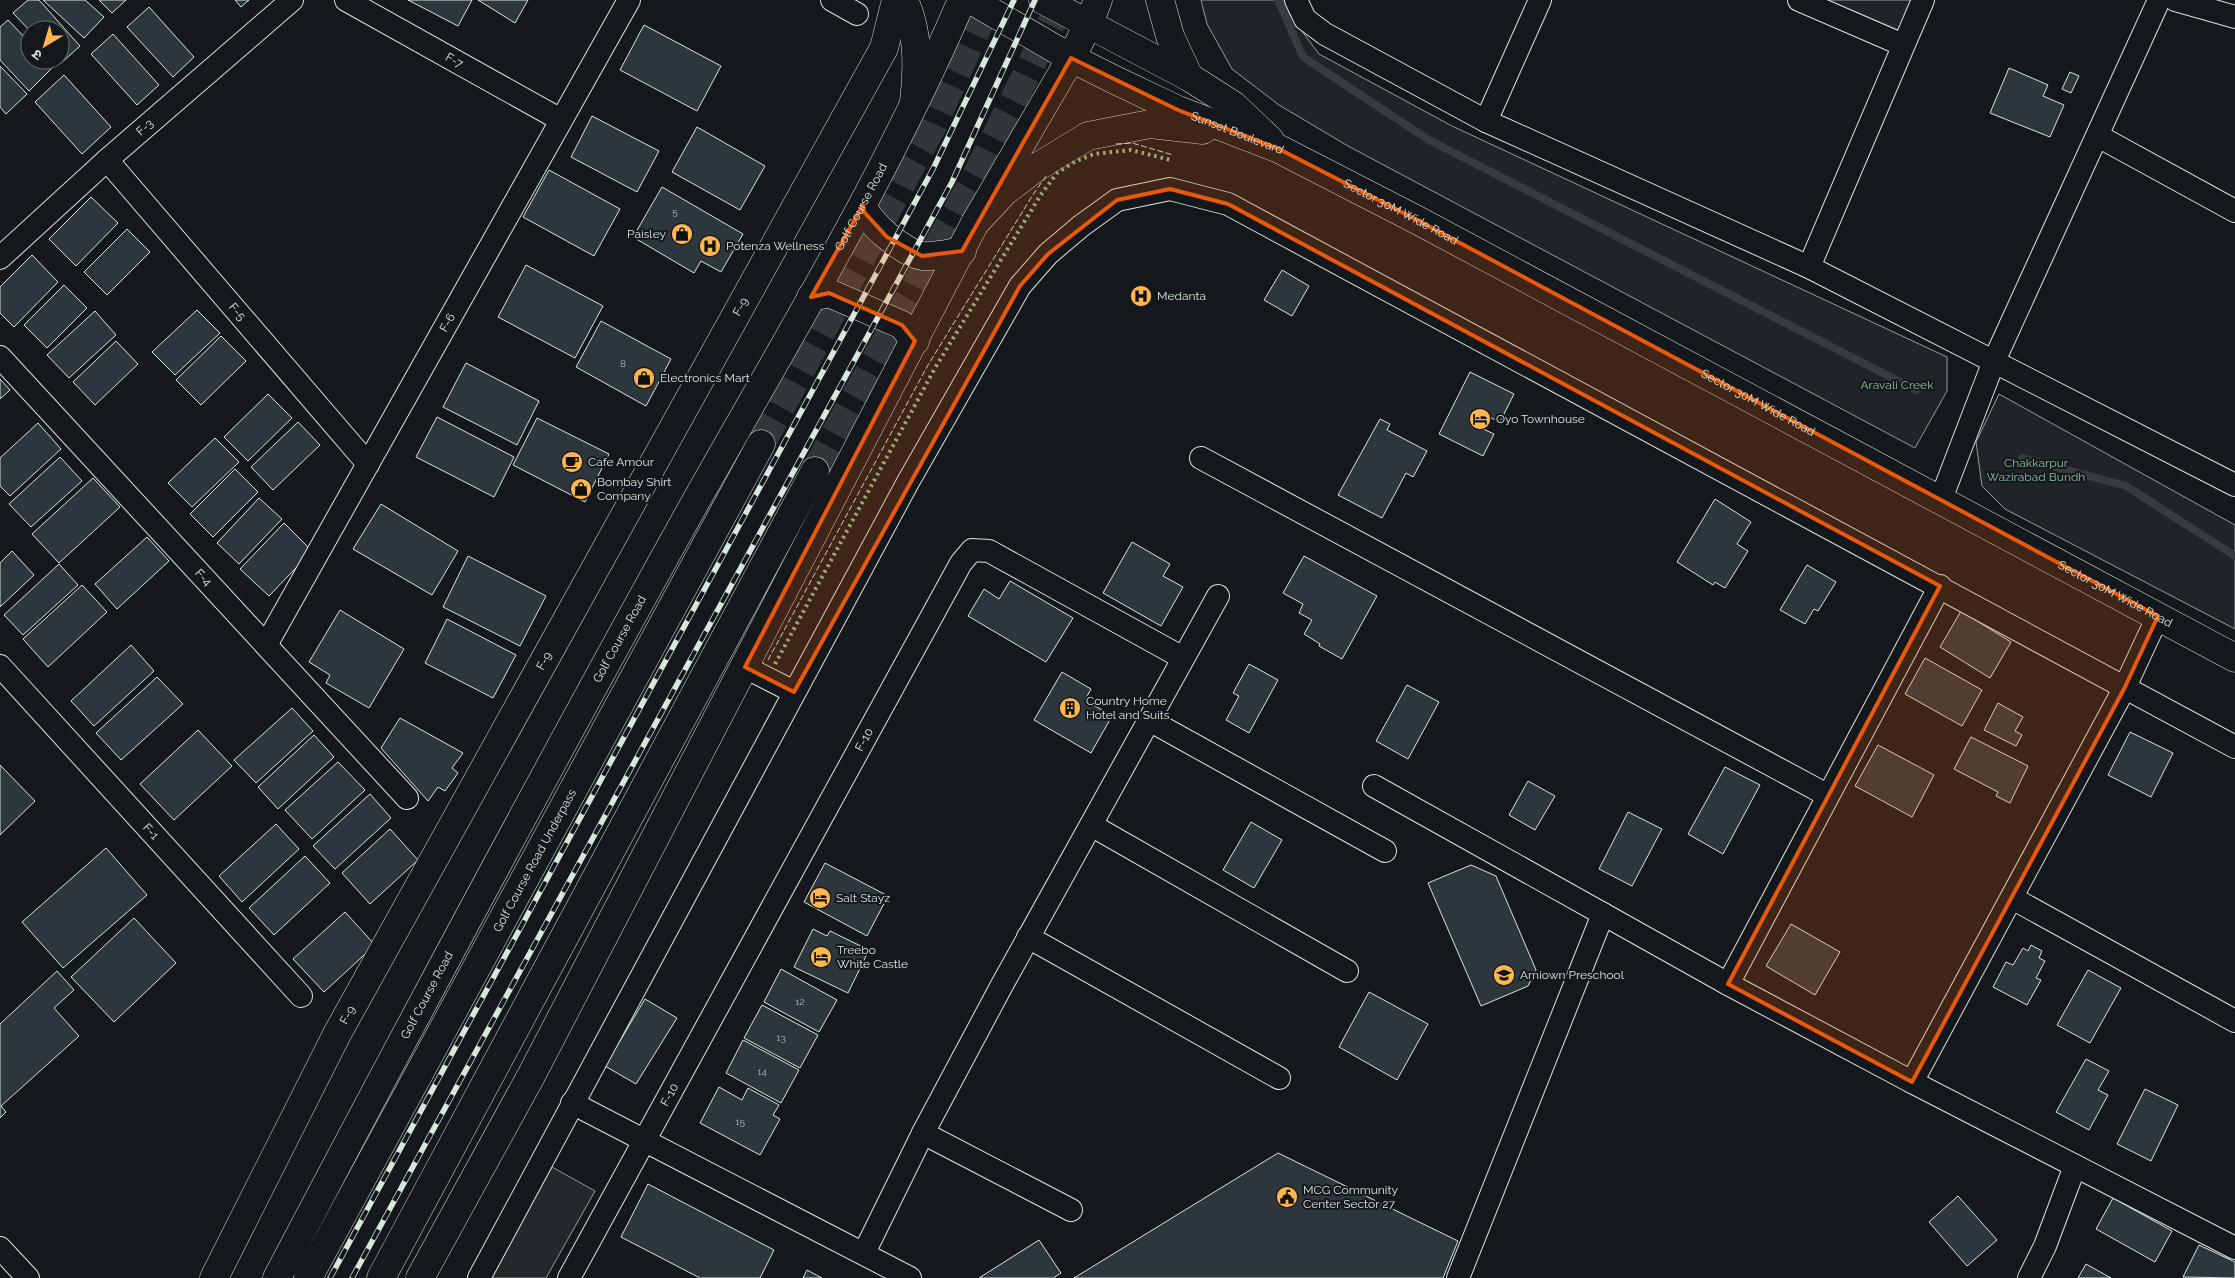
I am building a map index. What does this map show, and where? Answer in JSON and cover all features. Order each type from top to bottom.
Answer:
[{"type":"street","name":"F-3","points":[[0,258],[107,160],[292,0]]},
{"type":"street","name":"F-7","points":[[346,0],[561,120]]},
{"type":"street","name":"F-6","points":[[266,645],[629,0]]},
{"type":"street","points":[[832,0],[857,14]]},
{"type":"street","name":"F-9","points":[[214,1278],[337,1034],[884,48],[896,0]]},
{"type":"street","points":[[904,0],[914,32],[917,77],[914,102]]},
{"type":"street","name":"Golf Course Road","points":[[277,1278],[450,950],[691,510],[863,205],[962,0]]},
{"type":"street","name":"Sunset Boulevard","points":[[971,0],[1071,58],[1178,110],[1279,149]]},
{"type":"street","name":"Sunset Boulevard","points":[[1043,0],[1093,12],[1233,105],[1279,149]]},
{"type":"street","points":[[1160,0],[1170,36],[1189,76]]},
{"type":"street","points":[[1296,0],[1305,19],[1324,34],[1486,121],[1809,267],[2235,485]]},
{"type":"street","points":[[1486,121],[1540,0]]},
{"type":"street","points":[[1799,0],[1903,45]]},
{"type":"street","points":[[1809,267],[1923,0]]},
{"type":"street","points":[[1941,499],[1994,361],[2159,0]]},
{"type":"street","points":[[2175,0],[2235,17]]},
{"type":"street","points":[[420,1278],[531,1076],[975,223],[1071,58],[1093,12]]},
{"type":"street","points":[[975,223],[1004,192],[1034,169],[1088,136],[1150,124],[1214,131],[1279,149]]},
{"type":"street","points":[[2098,136],[2235,211]]},
{"type":"street","name":"Sector 30M Wide Road","points":[[1279,149],[1434,229],[2235,658]]},
{"type":"street","name":"F-5","points":[[107,160],[368,464]]},
{"type":"street","points":[[479,1278],[908,482],[1020,286],[1048,254],[1081,226],[1118,200],[1170,189],[1228,204],[1940,586],[2124,689],[2235,747]]},
{"type":"street","points":[[863,205],[864,212],[887,237],[922,256],[962,251]]},
{"type":"street","points":[[811,297],[829,294],[902,325],[915,341]]},
{"type":"street","name":"F-4","points":[[0,357],[407,798]]},
{"type":"street","name":"Golf Course Road Underpass","points":[[308,1278],[761,444]]},
{"type":"street","points":[[1201,458],[1827,795]]},
{"type":"street","points":[[381,1278],[815,471]]},
{"type":"street","name":"F-10","points":[[644,1140],[961,563],[972,550],[988,551],[1183,658]]},
{"type":"street","points":[[1728,984],[1940,586]]},
{"type":"street","points":[[864,1254],[922,1133],[1028,937],[1218,596]]},
{"type":"street","points":[[1912,1082],[2124,689],[2158,616]]},
{"type":"street","name":"F-1","points":[[0,666],[301,996]]},
{"type":"street","points":[[745,666],[794,692]]},
{"type":"street","points":[[1149,720],[1385,852]]},
{"type":"street","points":[[1374,786],[1728,984],[1912,1082],[2235,1248]]},
{"type":"street","points":[[1091,825],[1347,971]]},
{"type":"street","points":[[2012,898],[2235,1021]]},
{"type":"street","points":[[1458,1278],[1603,914]]},
{"type":"street","points":[[1028,937],[1279,1078]]},
{"type":"street","points":[[572,1103],[910,1278]]},
{"type":"street","points":[[922,1133],[1071,1210]]},
{"type":"street","points":[[570,1278],[644,1140]]},
{"type":"street","points":[[2030,1278],[2045,1246],[2075,1166]]},
{"type":"street","points":[[0,1248],[28,1278]]},
{"type":"highlighted area","points":[[1071,58],[1178,110],[1279,149],[1417,220],[2158,616],[2124,689],[1912,1082],[1728,984],[1940,586],[1228,204],[1170,189],[1117,200],[1048,254],[1020,286],[794,692],[745,667],[915,341],[902,325],[829,293],[811,297],[863,205],[864,212],[887,237],[922,256],[962,251]]},
{"type":"green space","name":"Aravali Creek","points":[[1201,0],[1286,0],[1290,15],[1319,54],[1452,126],[1947,357],[1947,391],[1915,448],[1348,146],[1279,105],[1232,69],[1207,24]]},
{"type":"green space","points":[[1828,0],[1913,0],[1900,31]]},
{"type":"green space","name":"Chakkarpur Wazirabad Bundh","points":[[1999,394],[2235,525],[2235,629],[2005,509],[1982,486],[1976,442]]},
{"type":"shaded area","points":[[552,1167],[595,1191],[546,1278],[492,1278]]},
{"type":"building","points":[[28,0],[39,0],[57,20],[20,20],[13,13]]},
{"type":"building","points":[[43,0],[85,0],[104,17],[84,38],[70,25],[70,20],[65,20]]},
{"type":"building","points":[[99,0],[126,0],[112,13]]},
{"type":"building","points":[[235,0],[249,0],[241,7]]},
{"type":"building","points":[[408,0],[472,0],[458,26]]},
{"type":"building","points":[[478,0],[528,0],[515,23]]},
{"type":"building","points":[[149,7],[194,57],[173,77],[127,27]]},
{"type":"building","points":[[8,20],[20,33],[20,70],[50,70],[29,91],[0,60],[0,27]]},
{"type":"building","points":[[644,25],[721,66],[697,111],[620,70]]},
{"type":"building","points":[[113,34],[159,85],[137,105],[91,54]]},
{"type":"building","points":[[70,35],[80,46],[70,55]]},
{"type":"building","points":[[0,66],[27,94],[6,114],[0,107]]},
{"type":"building","points":[[2009,68],[2048,85],[2043,96],[2064,105],[2050,137],[1990,113]]},
{"type":"building","points":[[2070,72],[2079,76],[2071,93],[2062,89]]},
{"type":"building","points":[[64,75],[111,127],[82,154],[35,102]]},
{"type":"building","points":[[592,116],[659,151],[637,192],[571,157]]},
{"type":"building","points":[[697,127],[765,166],[740,210],[672,172]]},
{"type":"building","points":[[549,170],[620,209],[594,256],[523,217]]},
{"type":"building","points":[[662,187],[743,234],[721,272],[701,261],[694,273],[633,237]]},
{"type":"building","points":[[91,197],[118,223],[76,266],[49,239]]},
{"type":"building","points":[[127,229],[150,252],[107,295],[84,272]]},
{"type":"building","points":[[32,255],[58,282],[14,327],[0,313],[0,287]]},
{"type":"building","points":[[526,265],[603,306],[575,358],[498,317]]},
{"type":"building","points":[[1282,270],[1309,286],[1292,316],[1264,300]]},
{"type":"building","points":[[64,285],[87,308],[47,348],[24,325]]},
{"type":"building","points":[[197,310],[220,333],[175,375],[152,352]]},
{"type":"building","points":[[95,311],[116,335],[69,378],[47,355]]},
{"type":"building","points":[[601,321],[671,359],[646,406],[576,367]]},
{"type":"building","points":[[221,336],[246,361],[201,405],[176,380]]},
{"type":"building","points":[[116,341],[138,364],[95,405],[73,382]]},
{"type":"building","points":[[466,363],[539,401],[517,445],[443,407]]},
{"type":"building","points":[[1470,372],[1514,394],[1500,422],[1487,416],[1481,428],[1494,434],[1483,456],[1439,434]]},
{"type":"building","points":[[0,379],[10,390],[0,399]]},
{"type":"building","points":[[268,394],[292,418],[248,461],[224,437]]},
{"type":"building","points":[[437,417],[514,457],[494,497],[416,457]]},
{"type":"building","points":[[537,418],[609,454],[585,502],[513,465]]},
{"type":"building","points":[[1380,419],[1390,424],[1387,430],[1427,451],[1413,477],[1406,473],[1382,518],[1338,495]]},
{"type":"building","points":[[298,422],[320,445],[273,490],[251,467]]},
{"type":"building","points":[[38,423],[61,449],[10,496],[0,486],[0,458]]},
{"type":"building","points":[[215,438],[239,462],[192,507],[168,483]]},
{"type":"building","points":[[60,457],[82,481],[31,527],[9,504]]},
{"type":"building","points":[[235,469],[258,492],[213,537],[190,514]]},
{"type":"building","points":[[93,478],[120,507],[59,563],[32,534]]},
{"type":"building","points":[[259,498],[282,519],[239,564],[217,543]]},
{"type":"building","points":[[1715,499],[1751,522],[1737,544],[1748,551],[1725,588],[1715,582],[1713,585],[1677,562]]},
{"type":"building","points":[[381,504],[458,551],[432,595],[353,549]]},
{"type":"building","points":[[284,523],[312,551],[269,596],[240,569]]},
{"type":"building","points":[[147,537],[169,561],[117,609],[95,584]]},
{"type":"building","points":[[1132,542],[1170,564],[1163,576],[1183,587],[1161,626],[1103,593]]},
{"type":"building","points":[[12,551],[34,575],[0,607],[0,563]]},
{"type":"building","points":[[468,556],[546,596],[520,646],[443,607]]},
{"type":"building","points":[[1304,556],[1377,596],[1342,659],[1319,646],[1320,644],[1304,634],[1312,620],[1299,613],[1303,604],[1283,593]]},
{"type":"building","points":[[59,564],[78,585],[23,635],[4,615]]},
{"type":"building","points":[[1807,565],[1836,582],[1818,611],[1814,609],[1805,624],[1780,610]]},
{"type":"building","points":[[1010,581],[1073,618],[1046,662],[968,616],[984,589],[999,599]]},
{"type":"building","points":[[82,585],[107,612],[48,667],[23,639]]},
{"type":"building","points":[[340,610],[404,649],[369,708],[326,683],[330,675],[309,662]]},
{"type":"building","points":[[1961,611],[2011,642],[1990,678],[1940,647]]},
{"type":"building","points":[[447,619],[516,655],[493,698],[425,663]]},
{"type":"building","points":[[131,645],[154,671],[94,726],[71,701]]},
{"type":"building","points":[[1925,658],[1982,690],[1962,726],[1905,694]]},
{"type":"building","points":[[1249,664],[1278,680],[1249,733],[1226,720],[1239,696],[1233,693]]},
{"type":"building","name":"Country Home Hotel and Suits","points":[[1062,672],[1091,689],[1085,700],[1112,716],[1091,753],[1034,720]]},
{"type":"building","points":[[157,677],[183,704],[121,760],[96,733]]},
{"type":"building","points":[[1407,685],[1439,702],[1408,759],[1376,741]]},
{"type":"building","points":[[1998,703],[2023,717],[2015,731],[2022,735],[2016,746],[1984,730]]},
{"type":"building","points":[[292,708],[313,731],[256,783],[234,760]]},
{"type":"building","points":[[400,718],[463,753],[452,768],[458,773],[445,791],[438,787],[428,801],[381,748]]},
{"type":"building","points":[[198,730],[232,766],[174,820],[140,784]]},
{"type":"building","points":[[2130,732],[2173,753],[2151,797],[2108,775]]},
{"type":"building","points":[[314,735],[334,757],[278,809],[258,787]]},
{"type":"building","points":[[1971,737],[2028,766],[2010,803],[1996,796],[1998,792],[1954,769]]},
{"type":"building","points":[[1878,745],[1934,775],[1912,817],[1855,786]]},
{"type":"building","points":[[338,762],[365,790],[312,839],[285,810]]},
{"type":"building","points":[[0,765],[35,801],[0,835]]},
{"type":"building","points":[[1725,767],[1760,785],[1723,854],[1688,834]]},
{"type":"building","points":[[1528,781],[1555,796],[1535,830],[1509,815]]},
{"type":"building","points":[[370,794],[391,818],[335,869],[313,846]]},
{"type":"building","points":[[1628,812],[1662,829],[1632,886],[1599,869]]},
{"type":"building","points":[[1251,822],[1282,840],[1254,888],[1223,870]]},
{"type":"building","points":[[276,824],[299,849],[242,902],[219,876]]},
{"type":"building","points":[[390,829],[418,860],[370,904],[342,873]]},
{"type":"building","points":[[106,848],[147,895],[63,968],[22,922]]},
{"type":"building","points":[[305,856],[330,883],[274,935],[249,908]]},
{"type":"building","points":[[825,863],[888,896],[867,936],[804,902]]},
{"type":"building","points":[[1471,865],[1496,876],[1536,970],[1528,986],[1481,1006],[1428,883]]},
{"type":"building","points":[[345,912],[375,945],[324,992],[293,959]]},
{"type":"building","points":[[134,918],[176,963],[114,1022],[71,977]]},
{"type":"building","points":[[1791,924],[1840,952],[1815,995],[1766,966]]},
{"type":"building","points":[[813,929],[827,936],[830,931],[869,950],[848,993],[794,967]]},
{"type":"building","points":[[2031,945],[2042,951],[2039,958],[2045,961],[2036,978],[2041,980],[2027,1005],[1993,987],[2006,962],[2013,965],[2023,948],[2028,951]]},
{"type":"building","points":[[781,969],[837,1000],[819,1032],[764,1002]]},
{"type":"building","points":[[2088,970],[2121,988],[2090,1043],[2057,1025]]},
{"type":"building","points":[[57,971],[74,990],[54,1008],[79,1036],[1,1106],[6,1112],[0,1118],[0,1024]]},
{"type":"building","points":[[1369,992],[1428,1024],[1397,1080],[1339,1047]]},
{"type":"building","points":[[645,999],[677,1018],[636,1084],[605,1066]]},
{"type":"building","points":[[762,1005],[818,1035],[800,1068],[744,1038]]},
{"type":"building","points":[[743,1040],[799,1070],[781,1103],[726,1073]]},
{"type":"building","points":[[2086,1059],[2109,1071],[2098,1090],[2108,1095],[2089,1130],[2056,1112]]},
{"type":"building","points":[[719,1087],[742,1100],[748,1088],[779,1105],[773,1115],[780,1119],[760,1155],[700,1123]]},
{"type":"building","points":[[2145,1089],[2178,1105],[2151,1161],[2117,1144]]},
{"type":"building","name":"MCG Community Center Sector 27","points":[[1278,1153],[1458,1241],[1443,1278],[1074,1278]]},
{"type":"building","points":[[648,1184],[774,1250],[760,1278],[700,1278],[621,1237]]},
{"type":"building","points":[[1958,1196],[1997,1240],[1967,1266],[1929,1222]]},
{"type":"building","points":[[2113,1198],[2172,1231],[2155,1262],[2096,1229]]},
{"type":"building","points":[[1039,1240],[1061,1273],[1053,1278],[979,1278]]},
{"type":"building","points":[[2199,1245],[2235,1262],[2235,1278],[2183,1277]]},
{"type":"building","points":[[2086,1264],[2111,1278],[2078,1278]]},
{"type":"building","points":[[807,1270],[822,1278],[803,1278]]},
{"type":"waterway","points":[[1278,0],[1303,57],[1429,140],[1916,390]]},
{"type":"waterway","points":[[2022,458],[2126,486],[2235,556]]},
{"type":"tunnel","points":[[761,444],[933,125],[990,0]]},
{"type":"tunnel","points":[[815,471],[979,170],[1063,0]]},
{"type":"railway","points":[[330,1278],[933,169],[1014,0]]},
{"type":"railway","points":[[352,1278],[952,182],[1035,0]]},
{"type":"hedge","points":[[775,664],[935,368],[1040,196],[1057,173],[1076,161],[1094,154],[1131,150],[1171,160]]},
{"type":"fence","points":[[1116,144],[1132,143],[1173,155]]},
{"type":"fence","points":[[768,660],[928,365],[1047,175]]},
{"type":"place","name":"Paisley","points":[[682,234]]},
{"type":"place","name":"Potenza Wellness","points":[[710,246]]},
{"type":"place","name":"Medanta","points":[[1141,296]]},
{"type":"place","name":"Electronics Mart","points":[[644,378]]},
{"type":"place","name":"Oyo Townhouse","points":[[1480,419]]},
{"type":"place","name":"Cafe Amour","points":[[572,462]]},
{"type":"place","name":"Bombay Shirt Company","points":[[581,489]]},
{"type":"place","name":"Country Home Hotel and Suits","points":[[1070,708]]},
{"type":"place","name":"Salt Stayz","points":[[820,898]]},
{"type":"place","name":"Treebo White Castle","points":[[821,957]]},
{"type":"place","name":"Amiown Preschool","points":[[1504,975]]},
{"type":"place","name":"MCG Community Center Sector 27","points":[[1287,1197]]}]
